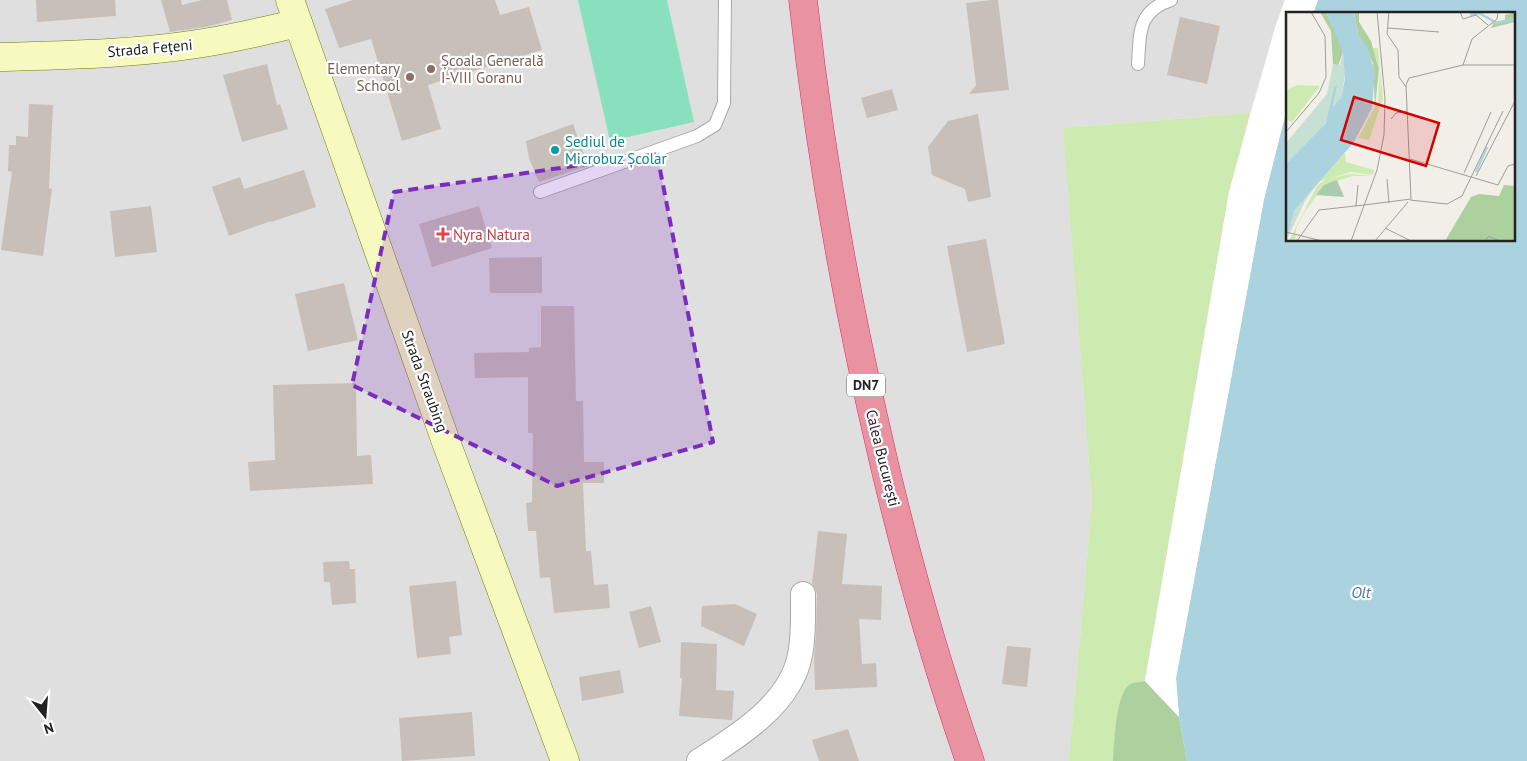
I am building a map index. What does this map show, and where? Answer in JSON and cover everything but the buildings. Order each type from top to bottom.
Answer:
[{"type":"highway","name":"Calea București","points":[[803,0],[809,58],[824,162],[846,292],[870,402],[895,510],[925,618],[970,761]]},
{"type":"main road","name":"Strada Fețeni","points":[[0,57],[132,51],[197,44],[248,35],[294,12]]},
{"type":"main road","name":"Strada Straubing","points":[[294,12],[446,442],[565,761]]},
{"type":"street","points":[[699,761],[758,720],[779,698],[792,680],[800,657],[803,632],[803,594]]},
{"type":"lane","points":[[540,192],[697,136],[715,124],[724,103],[725,0]]},
{"type":"lane","points":[[1138,64],[1140,33],[1145,17],[1161,3],[1171,0]]},
{"type":"highlighted area","points":[[657,154],[713,442],[557,486],[352,385],[394,192]]},
{"type":"shaded area","points":[[0,0],[1285,0],[1250,113],[1063,128],[1092,503],[1069,761],[0,761]]},
{"type":"green space","points":[[578,0],[667,0],[694,122],[610,141]]},
{"type":"green space","points":[[1250,113],[1229,192],[1145,681],[1131,684],[1119,708],[1113,761],[1069,761],[1092,503],[1063,128]]},
{"type":"green space","points":[[1145,681],[1179,717],[1187,761],[1113,761],[1116,720],[1121,698],[1129,685]]},
{"type":"water","name":"Olt","points":[[1318,0],[1527,0],[1527,761],[1187,761],[1179,717],[1176,678],[1264,199],[1286,112],[1286,241],[1514,241],[1514,12],[1314,12]]},
{"type":"pier","points":[[1285,0],[1318,0],[1314,12],[1286,12],[1286,112],[1264,199],[1176,678],[1179,717],[1145,681],[1229,192],[1275,28]]},
{"type":"place","name":"Școala Generală I-VIII Goranu","points":[[431,69]]},
{"type":"place","name":"Elementary School","points":[[410,77]]},
{"type":"place","name":"Sediul de Microbuz Școlar","points":[[555,150]]},
{"type":"place","name":"Nyra Natura","points":[[443,234]]}]
